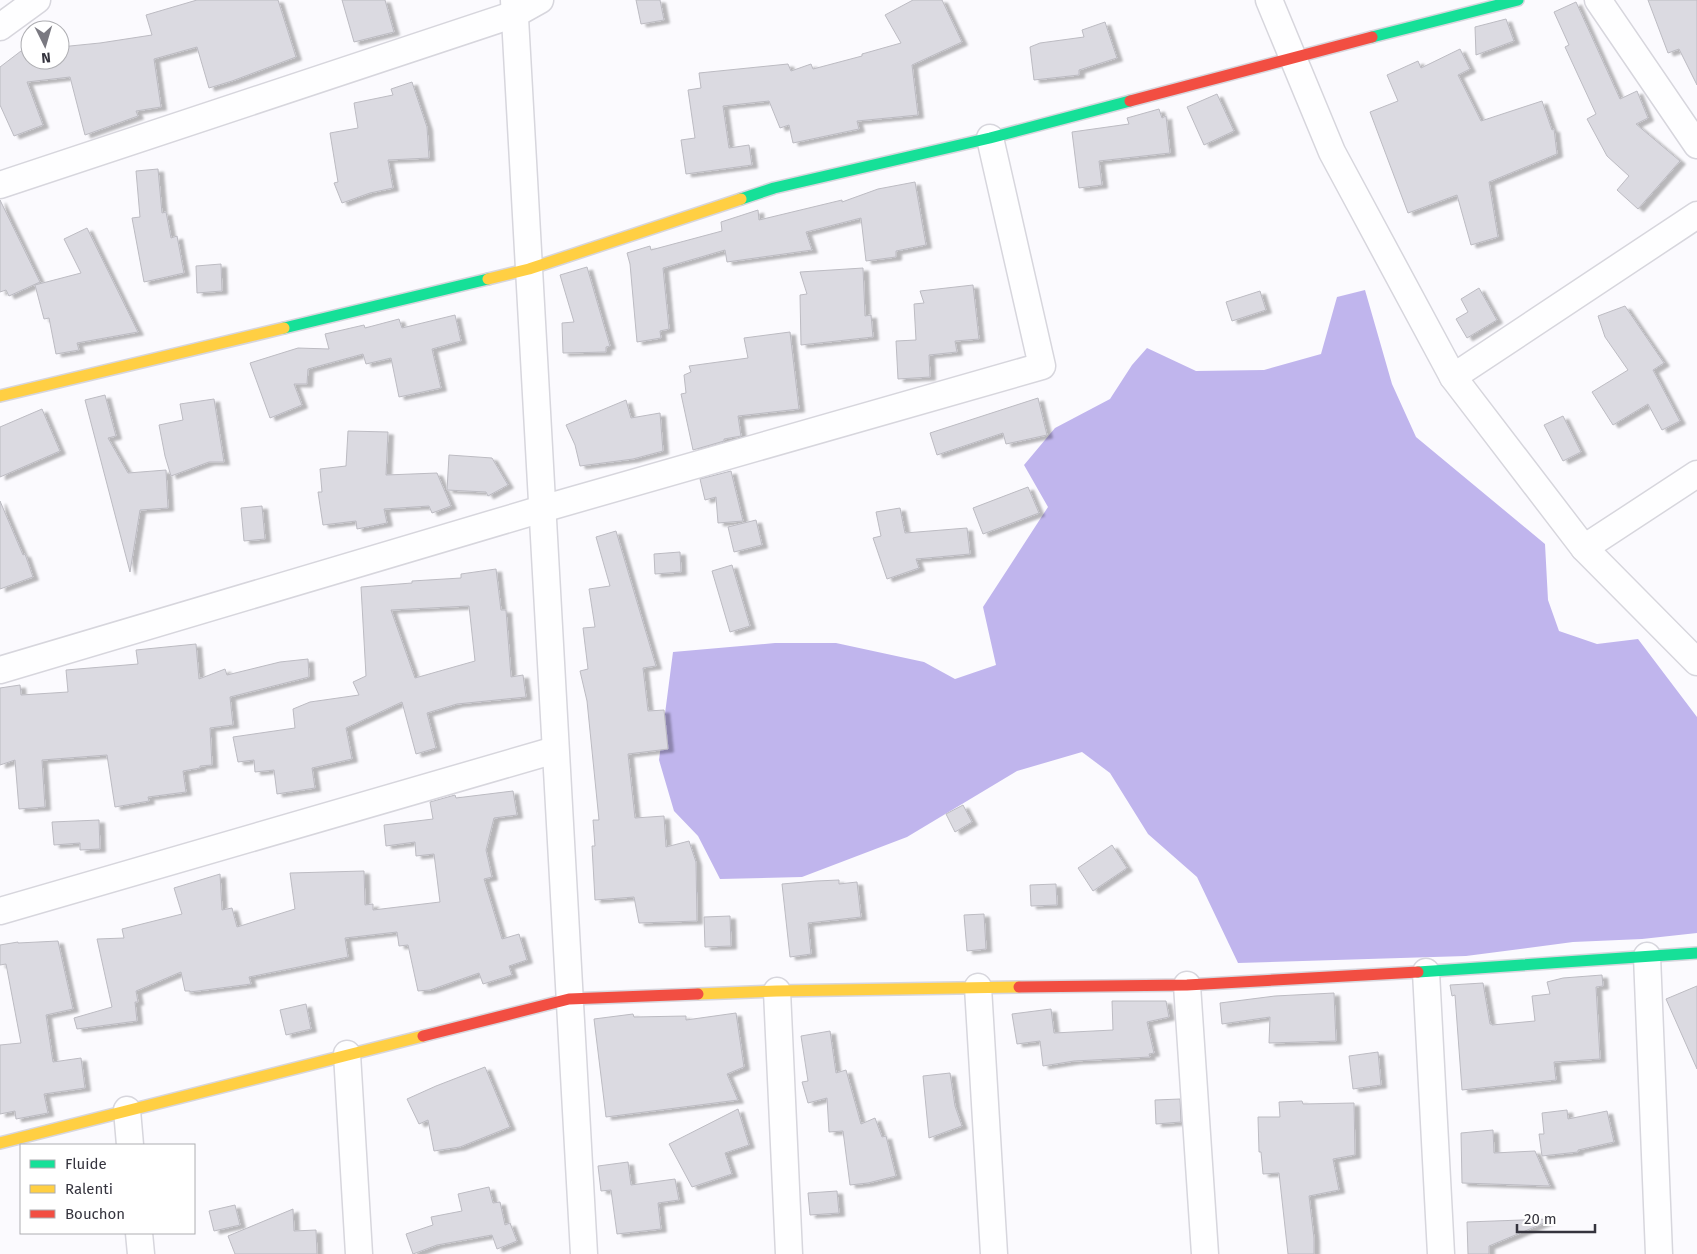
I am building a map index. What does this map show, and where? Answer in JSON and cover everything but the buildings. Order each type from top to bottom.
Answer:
[{"type":"street","points":[[0,27],[37,0]]},
{"type":"street","points":[[0,185],[514,7],[540,0]]},
{"type":"street","points":[[1269,0],[1332,152],[1453,377],[1584,548],[1697,662]]},
{"type":"street","points":[[0,396],[529,269],[774,188],[990,138],[1518,0]]},
{"type":"street","points":[[1598,0],[1697,145]]},
{"type":"street","points":[[514,7],[584,1254]]},
{"type":"street","points":[[0,670],[542,509],[1042,366],[990,138]]},
{"type":"street","points":[[1453,377],[1697,216]]},
{"type":"street","points":[[1584,548],[1697,474]]},
{"type":"street","points":[[0,911],[556,750]]},
{"type":"street","points":[[0,1143],[569,999],[777,991],[1188,985],[1426,972],[1697,953]]},
{"type":"street","points":[[1646,956],[1659,1254]]},
{"type":"street","points":[[1426,972],[1441,1254]]},
{"type":"street","points":[[1188,985],[1205,1254]]},
{"type":"street","points":[[978,987],[994,1254]]},
{"type":"street","points":[[777,991],[789,1254]]},
{"type":"street","points":[[347,1054],[359,1254]]},
{"type":"street","points":[[127,1110],[130,1144]]},
{"type":"street","points":[[139,1234],[141,1254]]},
{"type":"shaded area","points":[[1365,290],[1392,384],[1416,437],[1545,544],[1548,600],[1559,631],[1597,644],[1638,639],[1697,717],[1697,933],[1642,939],[1573,942],[1466,956],[1238,963],[1197,877],[1148,834],[1110,773],[1082,752],[1017,771],[907,837],[802,877],[720,879],[698,836],[674,811],[659,760],[673,652],[775,643],[836,643],[924,662],[955,679],[996,665],[983,607],[1048,507],[1024,465],[1055,428],[1110,399],[1132,365],[1147,348],[1196,371],[1264,370],[1321,354],[1337,297]]},
{"type":"traffic: fast","points":[[1372,37],[1518,0]]},
{"type":"traffic: fast","points":[[741,199],[774,188],[990,138],[1130,101]]},
{"type":"traffic: fast","points":[[284,328],[488,279]]},
{"type":"traffic: fast","points":[[1418,972],[1697,953]]},
{"type":"traffic: slow","points":[[488,279],[529,269],[741,199]]},
{"type":"traffic: slow","points":[[0,396],[284,328]]},
{"type":"traffic: slow","points":[[698,994],[1019,987]]},
{"type":"traffic: slow","points":[[0,1143],[423,1036]]},
{"type":"traffic: jam","points":[[1130,101],[1372,37]]},
{"type":"traffic: jam","points":[[1019,987],[1187,985],[1418,972]]},
{"type":"traffic: jam","points":[[423,1036],[569,999],[698,994]]}]
